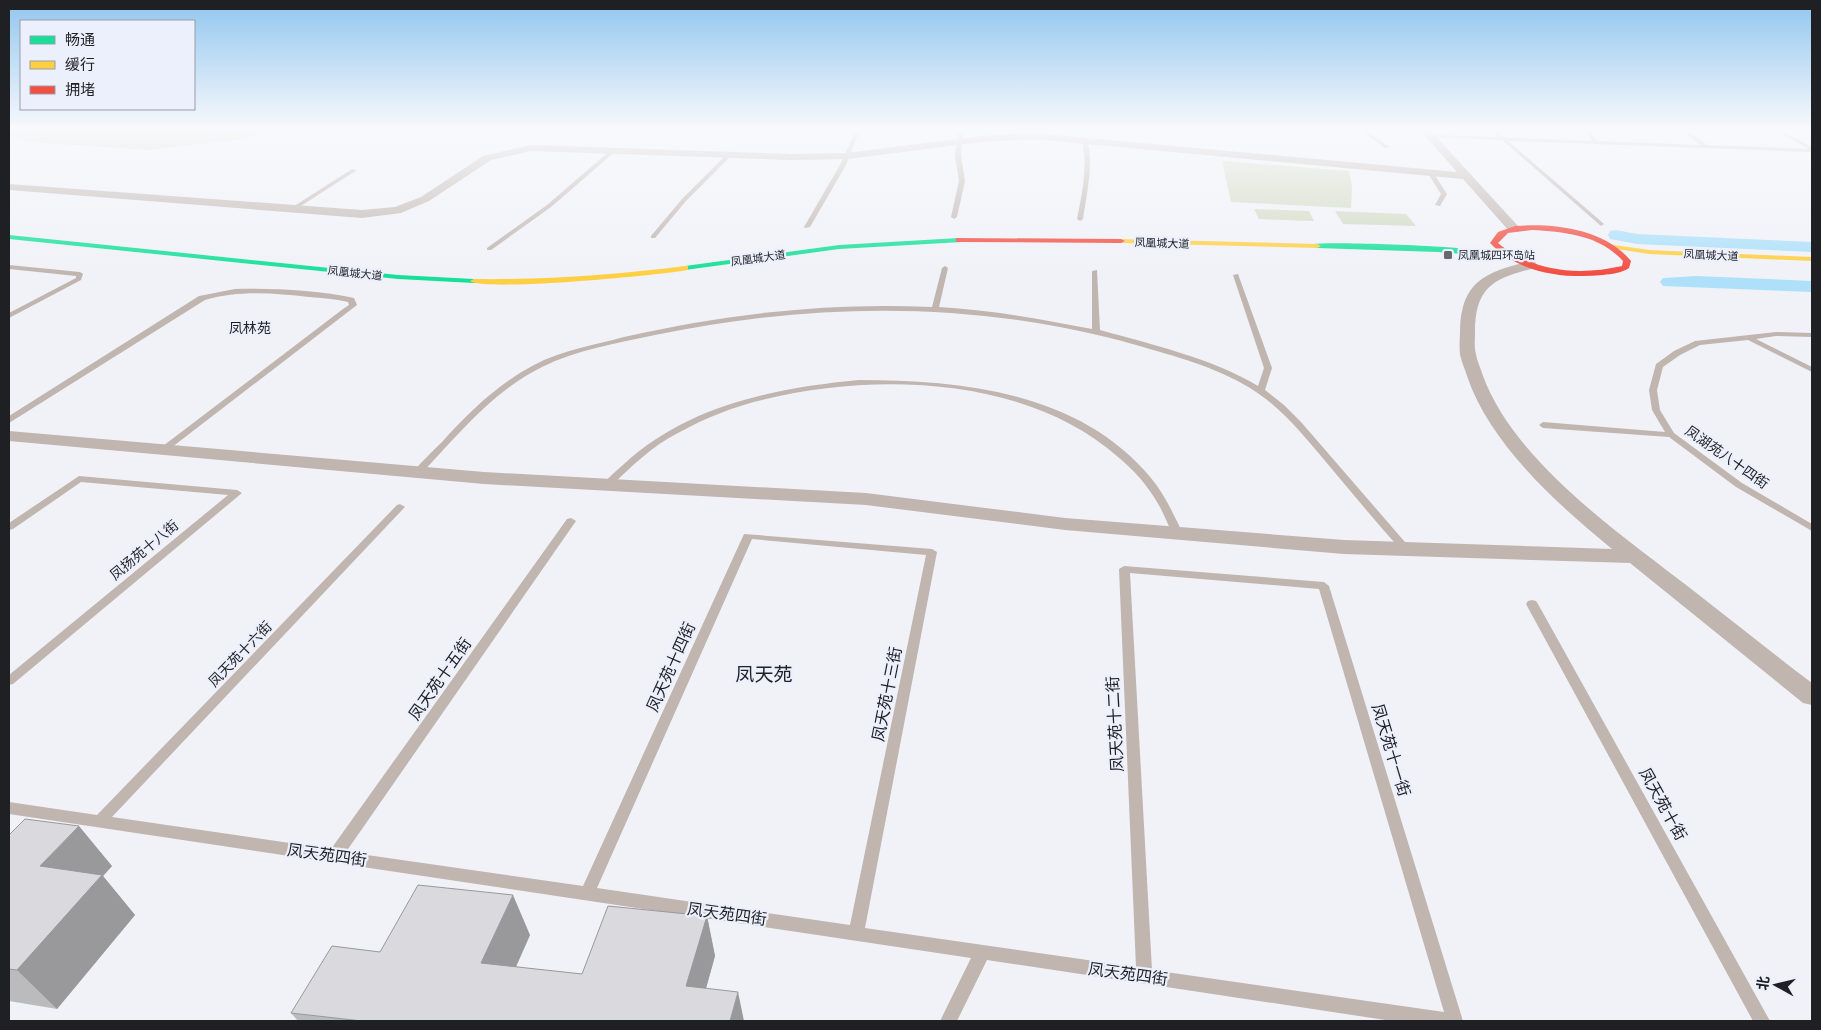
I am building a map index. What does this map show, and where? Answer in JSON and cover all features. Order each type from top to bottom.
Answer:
[{"type":"main road","name":"凤凰城大道","points":[[9,229],[420,269],[512,274],[561,273],[618,268],[858,238],[926,234],[1049,233],[1434,242],[1495,239]]},
{"type":"main road","points":[[1514,229],[1559,230],[1594,238],[1625,256],[1627,261],[1625,268],[1598,275],[1553,270],[1530,265],[1510,256],[1494,243],[1498,235],[1504,231],[1514,229]]},
{"type":"main road","name":"凤凰城大道","points":[[9,237],[456,282],[502,282],[631,275],[839,247],[936,240],[1035,239],[1433,249],[1483,252],[1510,256]]},
{"type":"main road","name":"凤凰城大道","points":[[1610,246],[1650,252],[1812,259]]},
{"type":"main road","name":"凤凰城大道","points":[[1627,261],[1653,259],[1812,266]]},
{"type":"street","points":[[9,187],[362,214],[396,210],[425,199],[457,178]]},
{"type":"street","points":[[1469,178],[1514,229]]},
{"type":"street","points":[[1530,265],[1488,279],[1469,309],[1465,327],[1465,347],[1471,369],[1481,393],[1497,420],[1520,450],[1582,512],[1634,556],[1807,686]]},
{"type":"street","points":[[9,436],[484,478],[866,499],[1065,524],[1344,548],[1634,556]]},
{"type":"lane","points":[[291,210],[341,178]]},
{"type":"lane","points":[[489,249],[549,206],[581,178]]},
{"type":"lane","points":[[653,237],[707,178]]},
{"type":"lane","points":[[807,227],[835,178]]},
{"type":"lane","points":[[954,217],[962,178]]},
{"type":"lane","points":[[1080,219],[1086,178]]},
{"type":"lane","points":[[1434,178],[1444,194],[1438,205]]},
{"type":"lane","points":[[1549,178],[1602,224]]},
{"type":"lane","points":[[9,267],[80,274],[79,279],[75,282],[9,316]]},
{"type":"lane","points":[[934,308],[945,268]]},
{"type":"lane","points":[[1095,271],[1096,332]]},
{"type":"lane","points":[[1236,274],[1268,368],[1261,391]]},
{"type":"lane","points":[[9,420],[202,298],[240,290],[351,300],[352,305],[346,311],[164,450]]},
{"type":"lane","points":[[418,472],[506,384],[540,364],[578,350],[684,326],[747,315],[872,307],[934,308],[1024,318],[1096,332],[1227,373],[1261,391],[1289,412],[1406,550]]},
{"type":"lane","name":"凤湖苑八十四街","points":[[1812,334],[1776,334],[1698,343],[1677,353],[1659,366],[1653,390],[1656,410],[1671,435],[1739,485],[1812,528]]},
{"type":"lane","points":[[1750,338],[1812,370]]},
{"type":"lane","points":[[607,485],[637,456],[673,431],[714,412],[759,398],[808,388],[857,383],[936,385],[1004,396],[1050,410],[1084,428],[1115,449],[1142,474],[1163,502],[1178,534]]},
{"type":"lane","points":[[1543,425],[1671,435]]},
{"type":"lane","name":"凤扬苑十八街","points":[[9,527],[79,479],[237,492],[9,681]]},
{"type":"lane","name":"凤天苑十六街","points":[[100,821],[400,507]]},
{"type":"lane","name":"凤天苑十五街","points":[[335,856],[571,521]]},
{"type":"lane","name":"凤天苑十四街","points":[[587,894],[748,536],[839,544]]},
{"type":"lane","name":"凤天苑十三街","points":[[839,544],[932,552],[856,934]]},
{"type":"lane","name":"凤天苑十二街","points":[[1144,976],[1124,569],[1223,577]]},
{"type":"lane","name":"凤天苑十一街","points":[[1223,577],[1324,586],[1455,1021]]},
{"type":"lane","name":"凤天苑十街","points":[[1532,604],[1762,1021]]},
{"type":"lane","name":"凤天苑四街","points":[[9,808],[1446,1021]]},
{"type":"lane","points":[[948,1021],[982,952]]},
{"type":"green space","points":[[1226,178],[1350,178],[1352,186],[1351,208],[1231,202]]},
{"type":"green space","points":[[1254,209],[1309,211],[1314,221],[1259,219]]},
{"type":"green space","points":[[1335,211],[1406,214],[1416,226],[1343,224]]},
{"type":"building","points":[[25,819],[79,826],[40,866],[102,875],[17,970],[9,969],[9,835]]},
{"type":"building","points":[[418,885],[513,895],[481,963],[582,974],[608,906],[707,916],[686,986],[738,992],[730,1021],[362,1021],[291,1013],[332,946],[380,952]]},
{"type":"waterway","points":[[1616,235],[1637,239],[1812,247]]},
{"type":"waterway","points":[[1669,282],[1696,281],[1812,287]]},
{"type":"traffic: fast","points":[[9,237],[398,277],[474,281]]},
{"type":"traffic: fast","points":[[685,268],[839,247],[959,240]]},
{"type":"traffic: fast","points":[[1317,246],[1438,249],[1510,256]]},
{"type":"traffic: slow","points":[[1121,241],[1317,246]]},
{"type":"traffic: slow","points":[[1610,246],[1649,252],[1812,259]]},
{"type":"traffic: slow","points":[[474,281],[527,282],[580,279],[685,268]]},
{"type":"traffic: jam","points":[[1532,228],[1571,232],[1608,244],[1627,261],[1625,268],[1592,274],[1556,272],[1522,262],[1507,254],[1494,243],[1505,231],[1532,228]]},
{"type":"traffic: jam","points":[[959,240],[1121,241]]},
{"type":"place","name":"凤凰城四环岛站","points":[[1448,255]]},
{"type":"district","name":"凤林苑","points":[[250,328]]},
{"type":"district","name":"凤天苑","points":[[764,674]]}]
